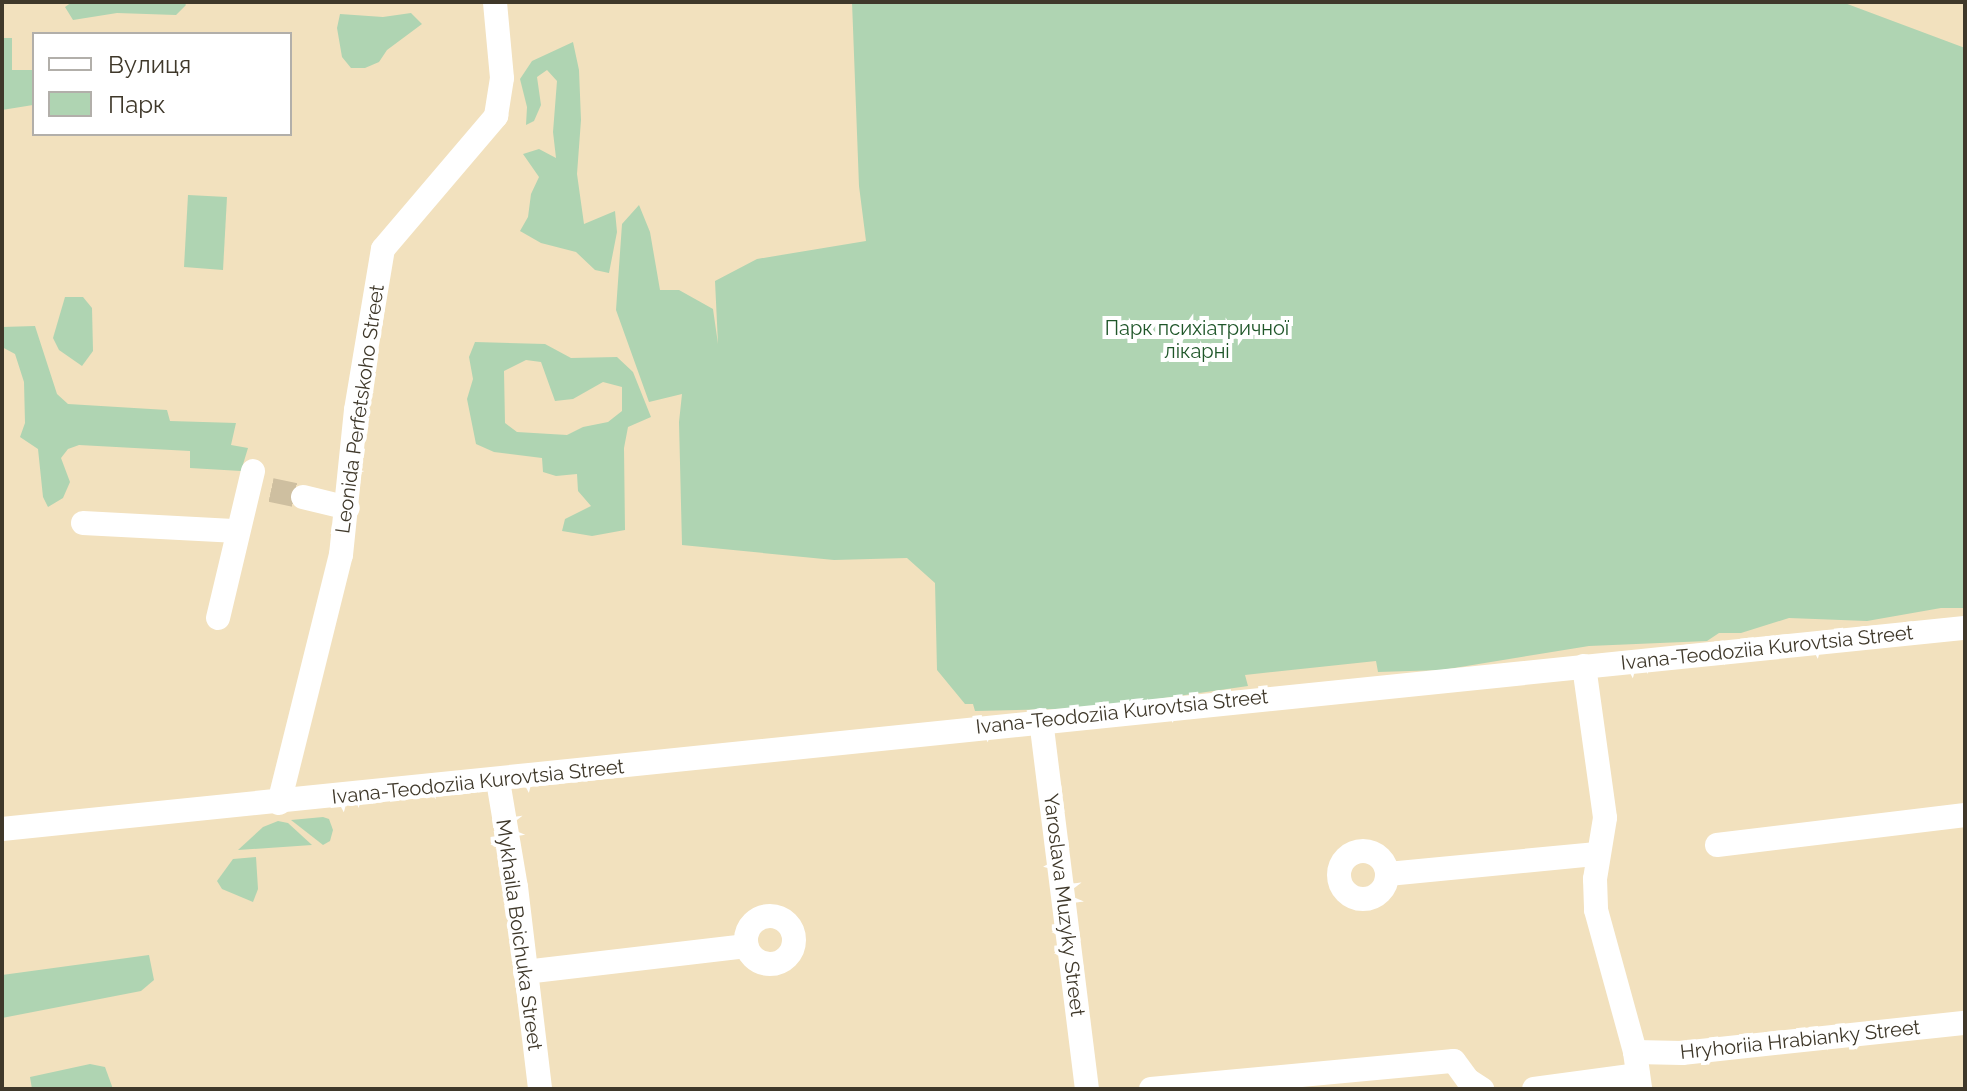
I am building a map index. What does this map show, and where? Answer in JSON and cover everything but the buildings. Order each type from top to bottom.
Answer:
[{"type":"street","name":"Leonida Perfetskoho Street","points":[[279,803],[341,555],[356,410],[383,249],[496,116],[502,78],[495,2]]},
{"type":"street","points":[[218,618],[238,531],[258,482]]},
{"type":"street","points":[[303,497],[348,508]]},
{"type":"street","points":[[83,523],[238,531]]},
{"type":"street","name":"Ivana-Teodoziia Kurovtsia Street","points":[[2,829],[498,781],[1041,720],[1965,628]]},
{"type":"street","points":[[1584,666],[1605,818],[1597,854],[1596,910],[1638,1072]]},
{"type":"street","name":"Yaroslava Muzyky Street","points":[[1041,720],[1087,1089]]},
{"type":"street","name":"Mykhaila Boichuka Street","points":[[498,781],[540,1089]]},
{"type":"street","points":[[1717,845],[1965,815]]},
{"type":"street","points":[[1388,874],[1597,854]]},
{"type":"street","points":[[525,972],[746,946]]},
{"type":"street","name":"Hryhoriia Hrabianky Street","points":[[1534,1089],[1638,1072],[1682,1053],[1965,1023]]},
{"type":"street","points":[[1151,1089],[1454,1061],[1468,1080],[1482,1089]]},
{"type":"green space","points":[[72,2],[184,2],[186,5],[176,15],[117,13],[73,20],[65,7]]},
{"type":"green space","name":"Парк психіатричної лікарні","points":[[852,2],[1842,2],[1965,48],[1965,608],[1941,608],[1867,621],[1789,618],[1741,633],[1719,633],[1707,641],[1589,646],[1442,670],[1378,672],[1376,661],[1245,675],[1248,686],[1094,708],[975,711],[973,704],[965,704],[937,670],[935,583],[907,558],[834,560],[682,545],[679,422],[682,394],[649,402],[616,310],[622,224],[639,205],[650,232],[660,290],[679,290],[713,309],[718,344],[715,281],[757,259],[866,241],[859,186]]},
{"type":"green space","points":[[411,13],[422,24],[387,50],[379,62],[365,68],[351,68],[342,57],[337,28],[340,14],[383,17]]},
{"type":"green space","points":[[2,38],[12,38],[12,70],[32,70],[32,105],[2,110]]},
{"type":"green space","points":[[573,42],[579,70],[581,120],[577,174],[584,224],[615,211],[617,232],[609,273],[595,270],[576,252],[541,243],[520,231],[528,217],[531,194],[539,177],[523,154],[539,149],[556,158],[553,132],[557,81],[547,70],[537,77],[541,105],[534,121],[526,125],[527,107],[520,79],[532,61]]},
{"type":"green space","points":[[188,195],[227,197],[223,270],[184,267]]},
{"type":"green space","points":[[65,297],[83,297],[92,308],[93,351],[82,366],[59,350],[53,338]]},
{"type":"green space","points":[[35,326],[57,394],[68,404],[167,410],[170,421],[236,423],[231,445],[248,448],[241,471],[190,468],[190,451],[79,445],[68,449],[61,458],[70,482],[63,498],[48,507],[43,497],[38,449],[20,437],[25,423],[24,382],[15,354],[2,347],[2,327]]},
{"type":"green space","points":[[475,342],[545,344],[571,358],[617,357],[633,372],[651,417],[628,427],[624,448],[625,530],[592,536],[562,531],[565,519],[591,506],[578,491],[577,474],[556,476],[543,472],[542,458],[494,452],[476,444],[467,399],[473,379],[469,357]],"holes":[[[526,360],[541,362],[555,401],[573,399],[603,382],[622,387],[622,411],[608,422],[583,427],[567,435],[517,432],[505,423],[504,371]]]},
{"type":"green space","points":[[329,819],[333,830],[330,841],[323,845],[291,820]]},
{"type":"green space","points":[[278,821],[288,823],[312,845],[238,850],[263,827]]},
{"type":"green space","points":[[256,857],[258,889],[253,902],[222,889],[217,881],[233,859]]},
{"type":"green space","points":[[149,955],[154,980],[141,991],[2,1018],[2,975]]},
{"type":"green space","points":[[90,1064],[105,1067],[113,1089],[32,1089],[30,1077]]},
{"type":"tunnel","points":[[271,490],[303,497]]}]
